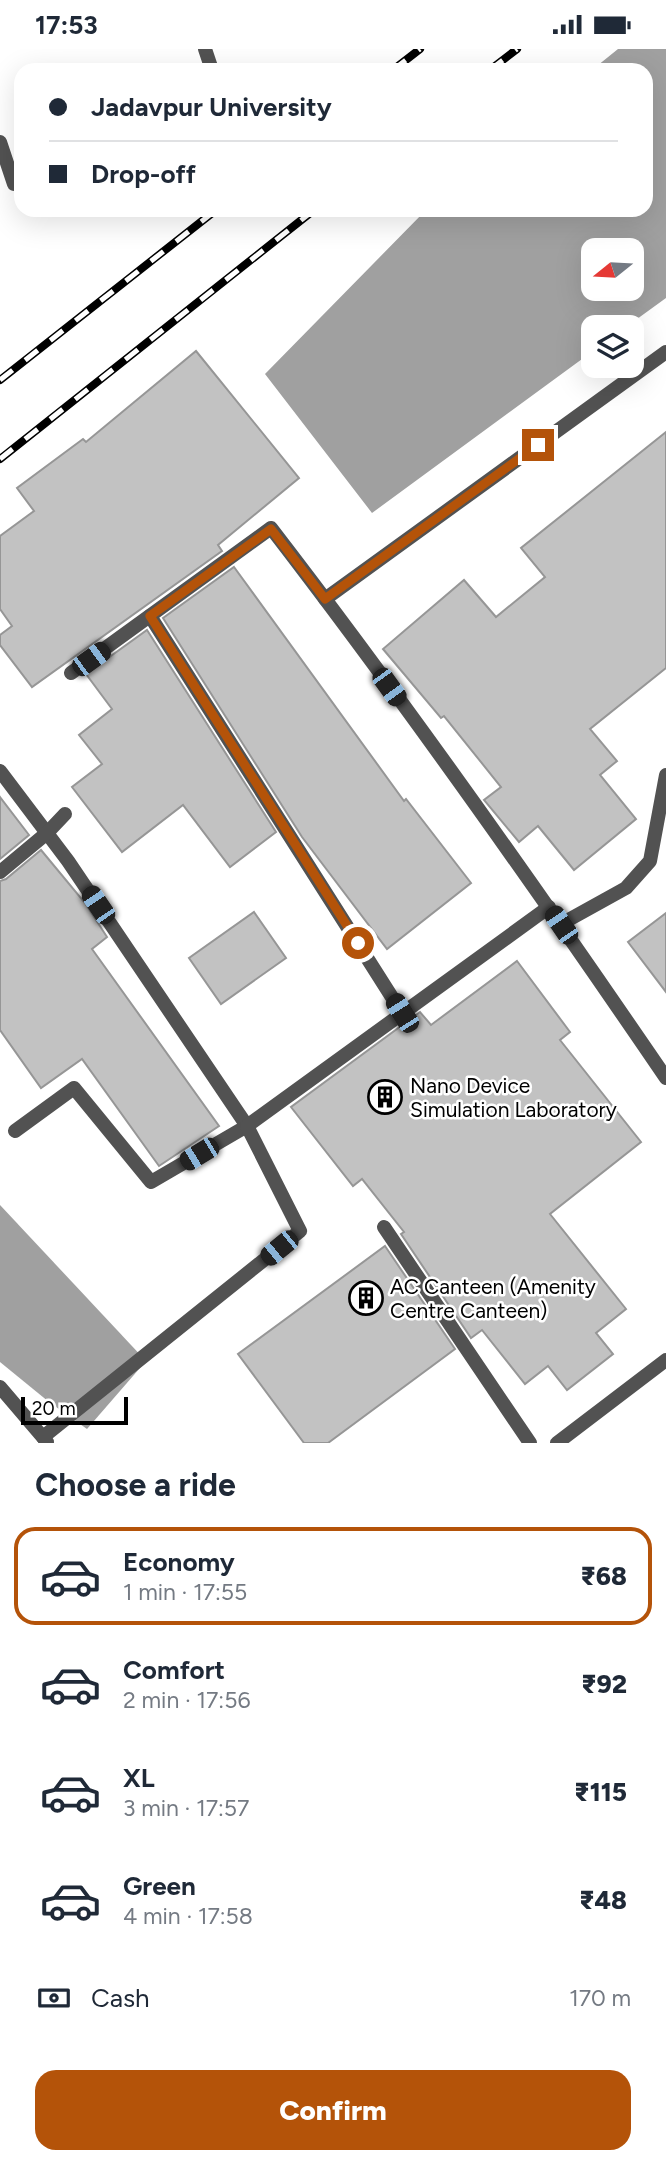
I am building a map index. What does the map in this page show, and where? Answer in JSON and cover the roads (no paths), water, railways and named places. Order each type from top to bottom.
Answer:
[{"type":"street","points":[[0,142],[14,176]]},
{"type":"street","points":[[325,599],[666,352]]},
{"type":"street","points":[[71,673],[271,529],[549,907],[666,1078]]},
{"type":"street","points":[[150,616],[402,1013]]},
{"type":"street","points":[[0,771],[47,833],[247,1126],[300,1231],[46,1440],[0,1387]]},
{"type":"street","points":[[561,925],[626,888],[650,861],[666,775]]},
{"type":"street","points":[[0,872],[47,833],[65,814]]},
{"type":"street","points":[[15,1131],[74,1088],[151,1182],[247,1126],[549,907]]},
{"type":"street","points":[[384,1227],[530,1443]]},
{"type":"street","points":[[558,1443],[666,1360]]},
{"type":"railway","points":[[402,63],[420,49]]},
{"type":"railway","points":[[499,63],[517,49]]},
{"type":"railway","points":[[0,380],[207,217]]},
{"type":"railway","points":[[0,459],[305,217]]},
{"type":"place","name":"Nano Device Simulation Laboratory","points":[[385,1097]]},
{"type":"place","name":"AC Canteen (Amenity Centre Canteen)","points":[[366,1298]]}]
